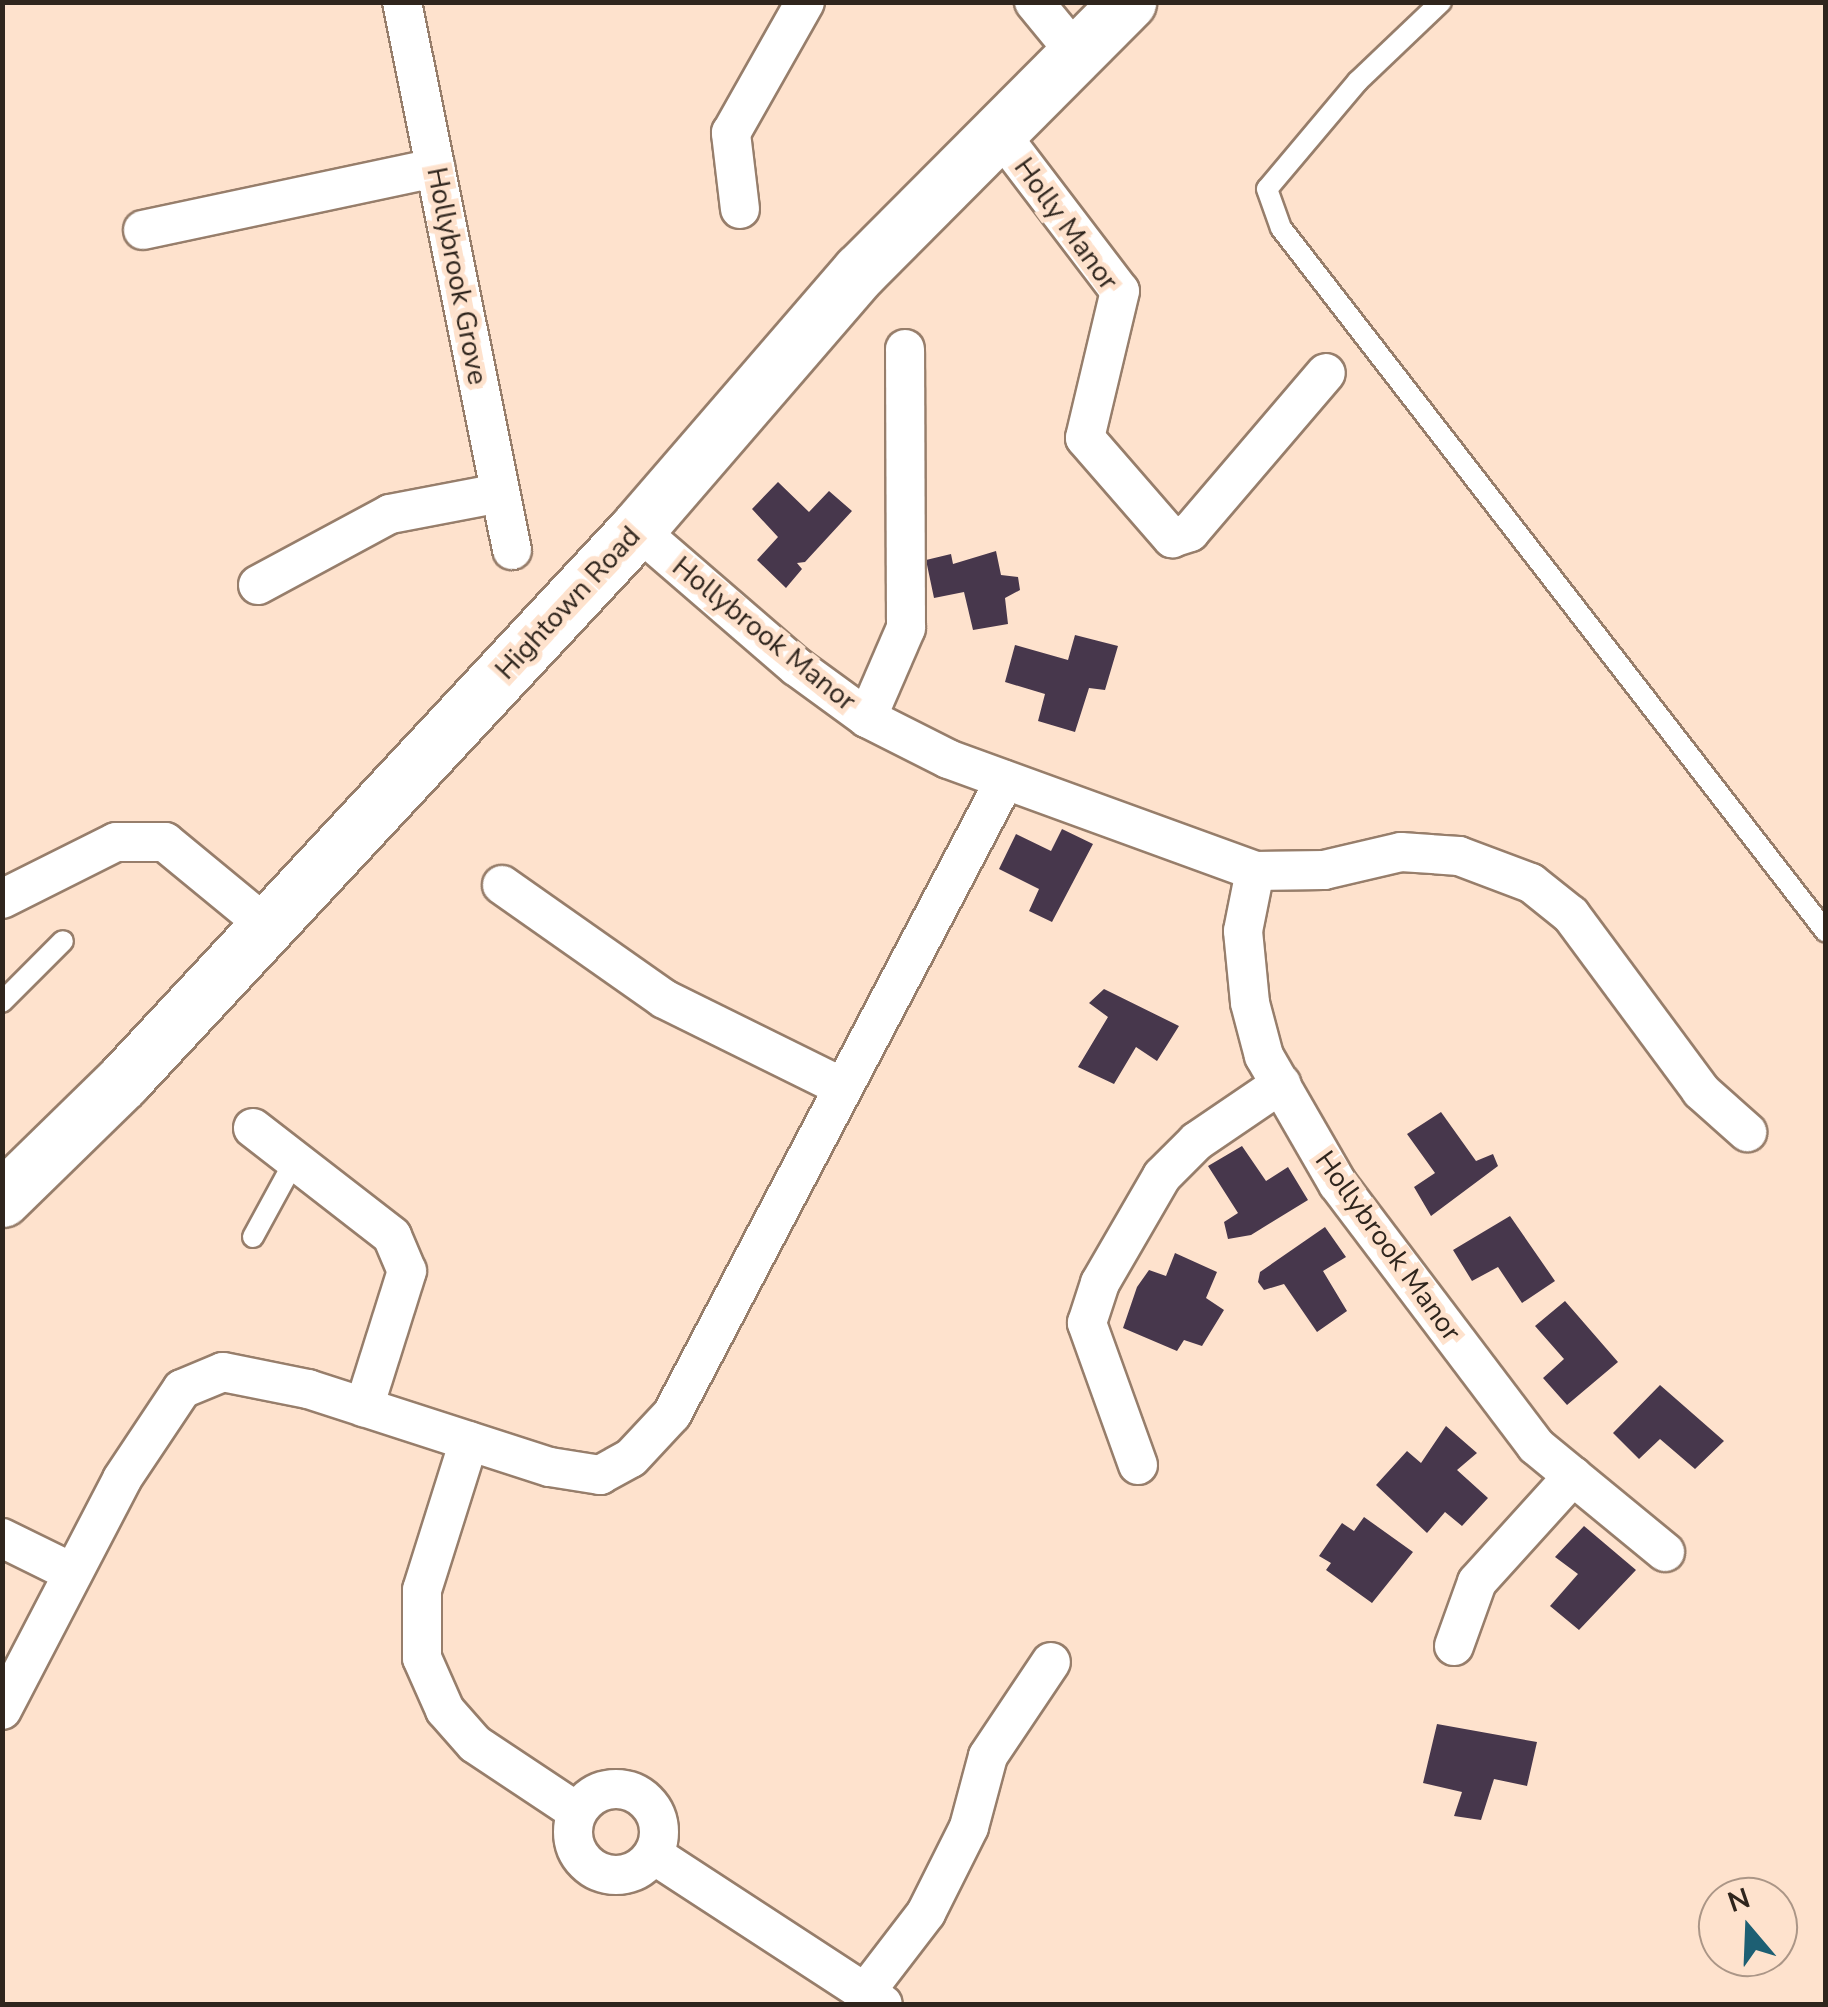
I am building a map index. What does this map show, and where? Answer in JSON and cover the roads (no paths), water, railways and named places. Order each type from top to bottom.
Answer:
[{"type":"main road","name":"Hightown Road","points":[[2,1199],[267,926],[637,529],[860,271],[1128,2]]},
{"type":"street","name":"Hollybrook Grove","points":[[402,2],[512,550]]},
{"type":"street","points":[[740,209],[731,133],[805,2]]},
{"type":"street","points":[[1034,2],[1075,52]]},
{"type":"street","name":"Holly Manor","points":[[998,130],[1120,291],[1085,438],[1172,538],[1190,532],[1326,373]]},
{"type":"street","points":[[143,230],[435,168]]},
{"type":"street","points":[[867,718],[906,628],[905,349]]},
{"type":"street","points":[[258,585],[390,514],[500,493]]},
{"type":"street","name":"Hollybrook Manor","points":[[637,529],[798,668],[867,718],[1006,780],[1255,871],[1324,870],[1402,852],[1459,856],[1532,883],[1570,915],[1701,1091],[1747,1132]]},
{"type":"street","points":[[2,1710],[122,1479],[182,1389],[223,1372],[364,1407],[469,1441],[600,1476],[631,1458],[672,1414],[1006,780]]},
{"type":"street","points":[[2,900],[116,842],[166,842],[267,926]]},
{"type":"street","name":"Hollybrook Manor","points":[[1255,871],[1243,932],[1250,1003],[1281,1084],[1338,1184],[1536,1446],[1665,1552]]},
{"type":"street","points":[[502,884],[664,999],[842,1087]]},
{"type":"street","points":[[1138,1465],[1087,1324],[1100,1284],[1162,1176],[1197,1141],[1281,1084]]},
{"type":"street","points":[[253,1128],[392,1236],[407,1270],[364,1407]]},
{"type":"street","points":[[469,1441],[422,1590],[422,1658],[445,1710],[475,1744],[576,1811]]},
{"type":"street","points":[[1454,1646],[1477,1582],[1572,1476]]},
{"type":"street","points":[[2,1538],[73,1573]]},
{"type":"street","points":[[654,1855],[875,1997],[926,1913],[969,1827],[988,1756],[1051,1662]]},
{"type":"street","points":[[601,1789],[634,1791],[658,1815],[654,1855],[623,1876],[601,1874],[572,1844],[576,1811],[601,1789]]},
{"type":"lane","points":[[1441,2],[1358,81],[1268,190],[1281,228],[1826,932]]},
{"type":"lane","points":[[2,1002],[64,941]]},
{"type":"lane","points":[[253,1238],[296,1160]]}]
